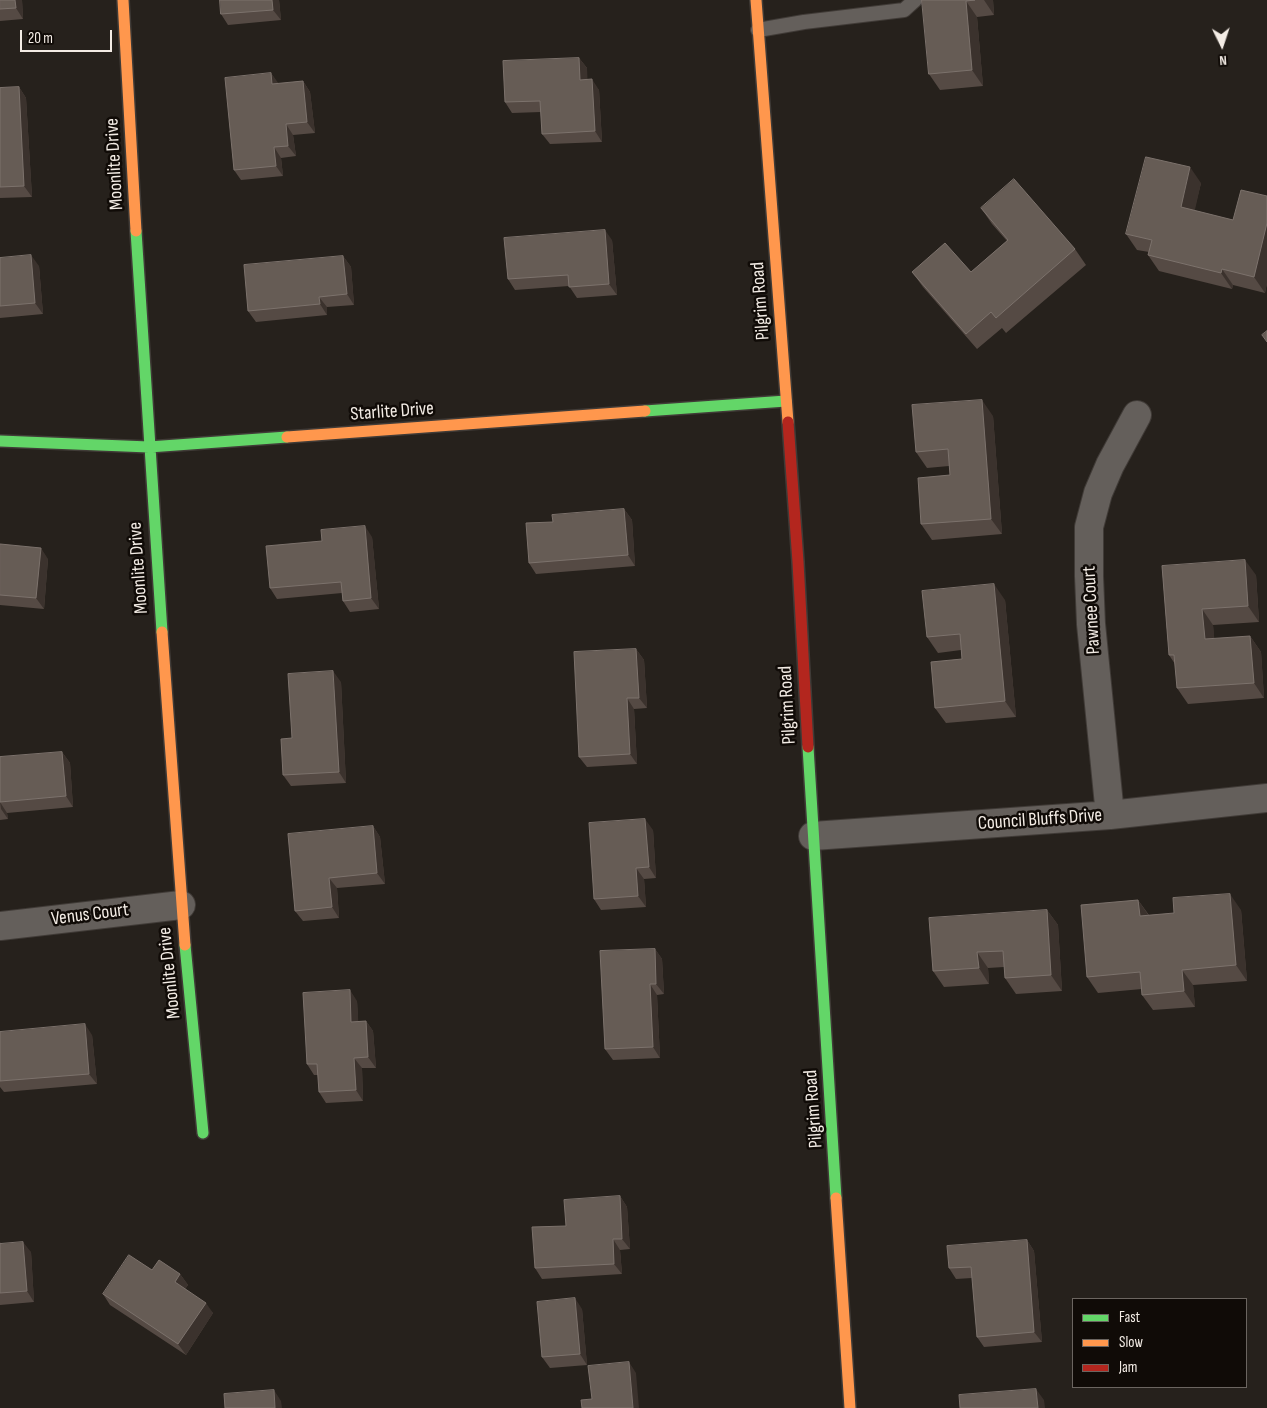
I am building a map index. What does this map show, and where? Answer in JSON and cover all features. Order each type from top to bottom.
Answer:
[{"type":"street","name":"Moonlite Drive","points":[[123,0],[148,447],[180,905],[203,1133]]},
{"type":"street","name":"Pilgrim Road","points":[[756,0],[786,400],[850,1408]]},
{"type":"street","name":"Starlite Drive","points":[[0,441],[148,447],[786,400]]},
{"type":"street","name":"Pawnee Court","points":[[1110,815],[1091,624],[1088,576],[1089,527],[1098,493],[1110,465],[1137,415]]},
{"type":"street","name":"Council Bluffs Drive","points":[[813,836],[1110,815],[1267,798]]},
{"type":"street","name":"Venus Court","points":[[0,926],[180,905]]},
{"type":"lane","points":[[758,30],[804,22],[904,10],[915,0]]},
{"type":"building","points":[[0,0],[15,0],[16,8],[0,9]]},
{"type":"building","points":[[220,0],[272,0],[273,10],[221,14]]},
{"type":"building","points":[[922,0],[975,0],[966,1],[972,70],[929,74]]},
{"type":"building","points":[[579,58],[580,80],[592,79],[595,131],[542,134],[540,101],[505,102],[503,61]]},
{"type":"building","points":[[271,73],[272,84],[303,81],[307,122],[286,124],[288,146],[274,147],[276,166],[234,170],[225,78]]},
{"type":"building","points":[[19,87],[24,186],[0,187],[0,88]]},
{"type":"building","points":[[1146,157],[1190,167],[1181,207],[1233,220],[1241,190],[1267,196],[1267,223],[1254,277],[1222,269],[1221,273],[1148,255],[1152,240],[1126,234]]},
{"type":"building","points":[[1014,179],[1075,249],[996,318],[991,312],[966,334],[912,272],[945,243],[971,272],[1008,240],[981,208]]},
{"type":"building","points":[[605,230],[609,284],[569,287],[568,275],[508,279],[504,238]]},
{"type":"building","points":[[31,255],[35,303],[0,306],[0,258]]},
{"type":"building","points":[[343,256],[347,294],[319,297],[320,304],[248,311],[244,265]]},
{"type":"building","points":[[1267,331],[1267,342],[1262,335]]},
{"type":"building","points":[[982,400],[991,519],[921,524],[918,478],[950,475],[948,449],[916,452],[912,405]]},
{"type":"building","points":[[624,509],[628,555],[529,563],[526,523],[553,522],[552,515]]},
{"type":"building","points":[[365,526],[371,598],[343,601],[341,582],[270,588],[266,546],[322,541],[321,530]]},
{"type":"building","points":[[0,544],[41,548],[36,598],[0,595]]},
{"type":"building","points":[[1245,560],[1248,606],[1202,609],[1205,639],[1250,636],[1254,683],[1177,688],[1174,655],[1169,655],[1162,566]]},
{"type":"building","points":[[994,584],[1005,701],[935,708],[931,662],[962,659],[960,634],[927,637],[922,591]]},
{"type":"building","points":[[636,649],[639,698],[627,698],[630,754],[579,757],[574,652]]},
{"type":"building","points":[[333,671],[339,772],[283,775],[281,739],[292,738],[288,674]]},
{"type":"building","points":[[62,752],[66,796],[0,802],[0,757]]},
{"type":"building","points":[[645,819],[649,867],[636,868],[638,896],[594,899],[589,823]]},
{"type":"building","points":[[373,826],[377,873],[329,878],[332,907],[295,911],[288,834]]},
{"type":"building","points":[[1230,894],[1236,965],[1182,970],[1184,991],[1142,995],[1140,972],[1087,977],[1081,905],[1138,900],[1140,916],[1174,913],[1173,898]]},
{"type":"building","points":[[1047,910],[1051,975],[1005,978],[1003,951],[977,952],[979,968],[933,971],[929,918]]},
{"type":"building","points":[[655,949],[656,984],[650,984],[653,1047],[605,1049],[600,951]]},
{"type":"building","points":[[350,990],[351,1022],[366,1021],[368,1057],[354,1058],[356,1090],[319,1092],[317,1064],[307,1064],[303,993]]},
{"type":"building","points":[[85,1024],[89,1074],[0,1081],[0,1032]]},
{"type":"building","points":[[620,1196],[622,1239],[613,1239],[614,1264],[535,1268],[532,1227],[566,1226],[564,1200]]},
{"type":"building","points":[[1027,1240],[1034,1332],[977,1337],[971,1267],[949,1268],[947,1246]]},
{"type":"building","points":[[23,1242],[27,1291],[0,1293],[0,1244]]},
{"type":"building","points":[[129,1255],[152,1270],[159,1260],[180,1274],[175,1282],[206,1303],[178,1344],[103,1294]]},
{"type":"building","points":[[575,1298],[580,1354],[542,1357],[537,1302]]},
{"type":"building","points":[[629,1362],[633,1408],[582,1408],[581,1400],[592,1399],[588,1366]]},
{"type":"building","points":[[1036,1389],[1038,1408],[960,1408],[959,1395]]},
{"type":"building","points":[[274,1390],[275,1408],[225,1408],[224,1394]]},
{"type":"traffic: fast","points":[[136,231],[162,632]]},
{"type":"traffic: fast","points":[[645,411],[786,401]]},
{"type":"traffic: fast","points":[[0,441],[149,447],[287,437]]},
{"type":"traffic: fast","points":[[808,747],[836,1198]]},
{"type":"traffic: fast","points":[[185,945],[203,1133]]},
{"type":"traffic: slow","points":[[123,0],[136,231]]},
{"type":"traffic: slow","points":[[756,0],[788,422]]},
{"type":"traffic: slow","points":[[287,437],[645,411]]},
{"type":"traffic: slow","points":[[162,632],[185,945]]},
{"type":"traffic: slow","points":[[836,1198],[850,1408]]},
{"type":"traffic: jam","points":[[788,422],[808,747]]}]
